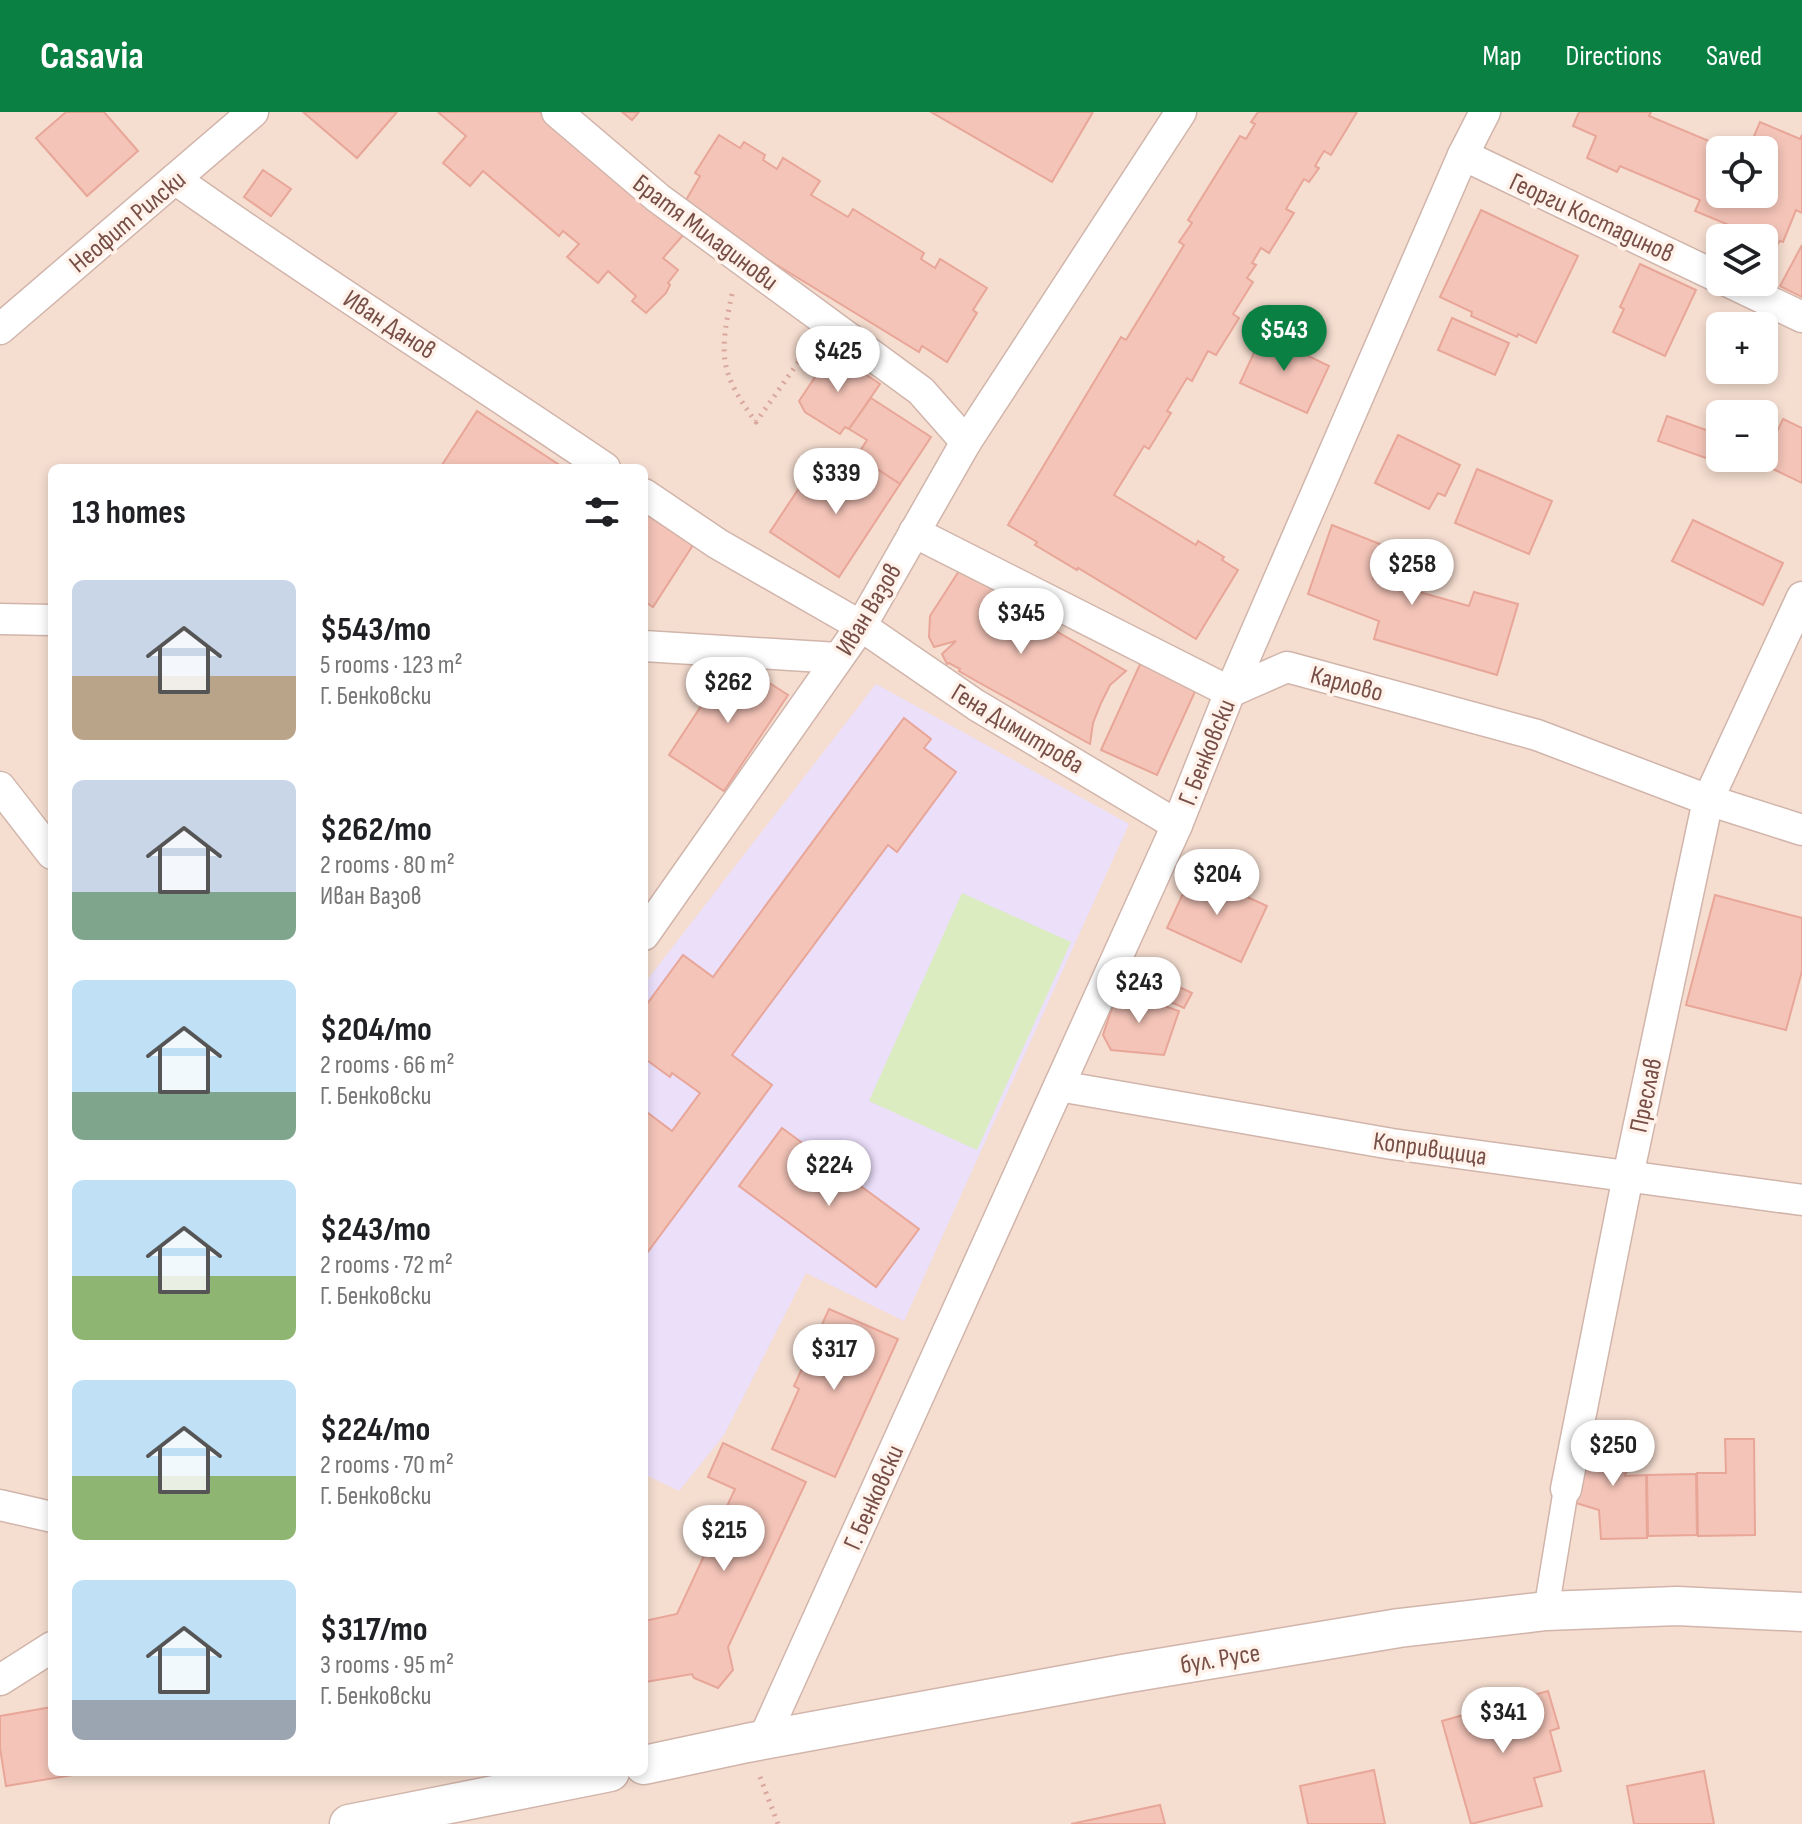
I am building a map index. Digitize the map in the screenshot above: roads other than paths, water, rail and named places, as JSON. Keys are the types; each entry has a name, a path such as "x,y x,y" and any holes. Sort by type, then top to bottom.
{"street":[{"name":"Неофит Рилски","path":"0,329 253,112"},
{"name":"Братя Миладинови","path":"557,112 658,198 921,391 966,442"},
{"name":"Иван Вазов","path":"648,929 861,626 966,442 1181,112"},
{"name":"Г. Бенковски","path":"755,1741 1177,825 1230,692 1463,155 1485,112"},
{"name":"Георги Костадинов","path":"1463,155 1706,271"},
{"name":"Иван Данов","path":"175,179 599,464"},
{"path":"1758,296 1802,317"},
{"path":"648,497 718,544 861,626"},
{"path":"914,532 1230,692"},
{"name":"Преслав","path":"1546,1611 1566,1489 1628,1176 1708,800 1802,597"},
{"path":"0,619 48,620"},
{"name":"Гена Димитрова","path":"861,626 976,705 1177,825"},
{"path":"648,646 838,658"},
{"name":"Карлово","path":"1230,692 1287,667 1537,735 1708,800 1802,830"},
{"path":"0,787 48,849"},
{"name":"Копривщица","path":"1059,1086 1392,1144 1802,1200"},
{"path":"0,1505 48,1516"},
{"name":"бул. Русе","path":"648,1764 755,1741 1123,1674 1353,1636 1546,1611 1677,1606 1802,1612"},
{"path":"0,1680 48,1650"},
{"path":"349,1824 590,1776"}]}
